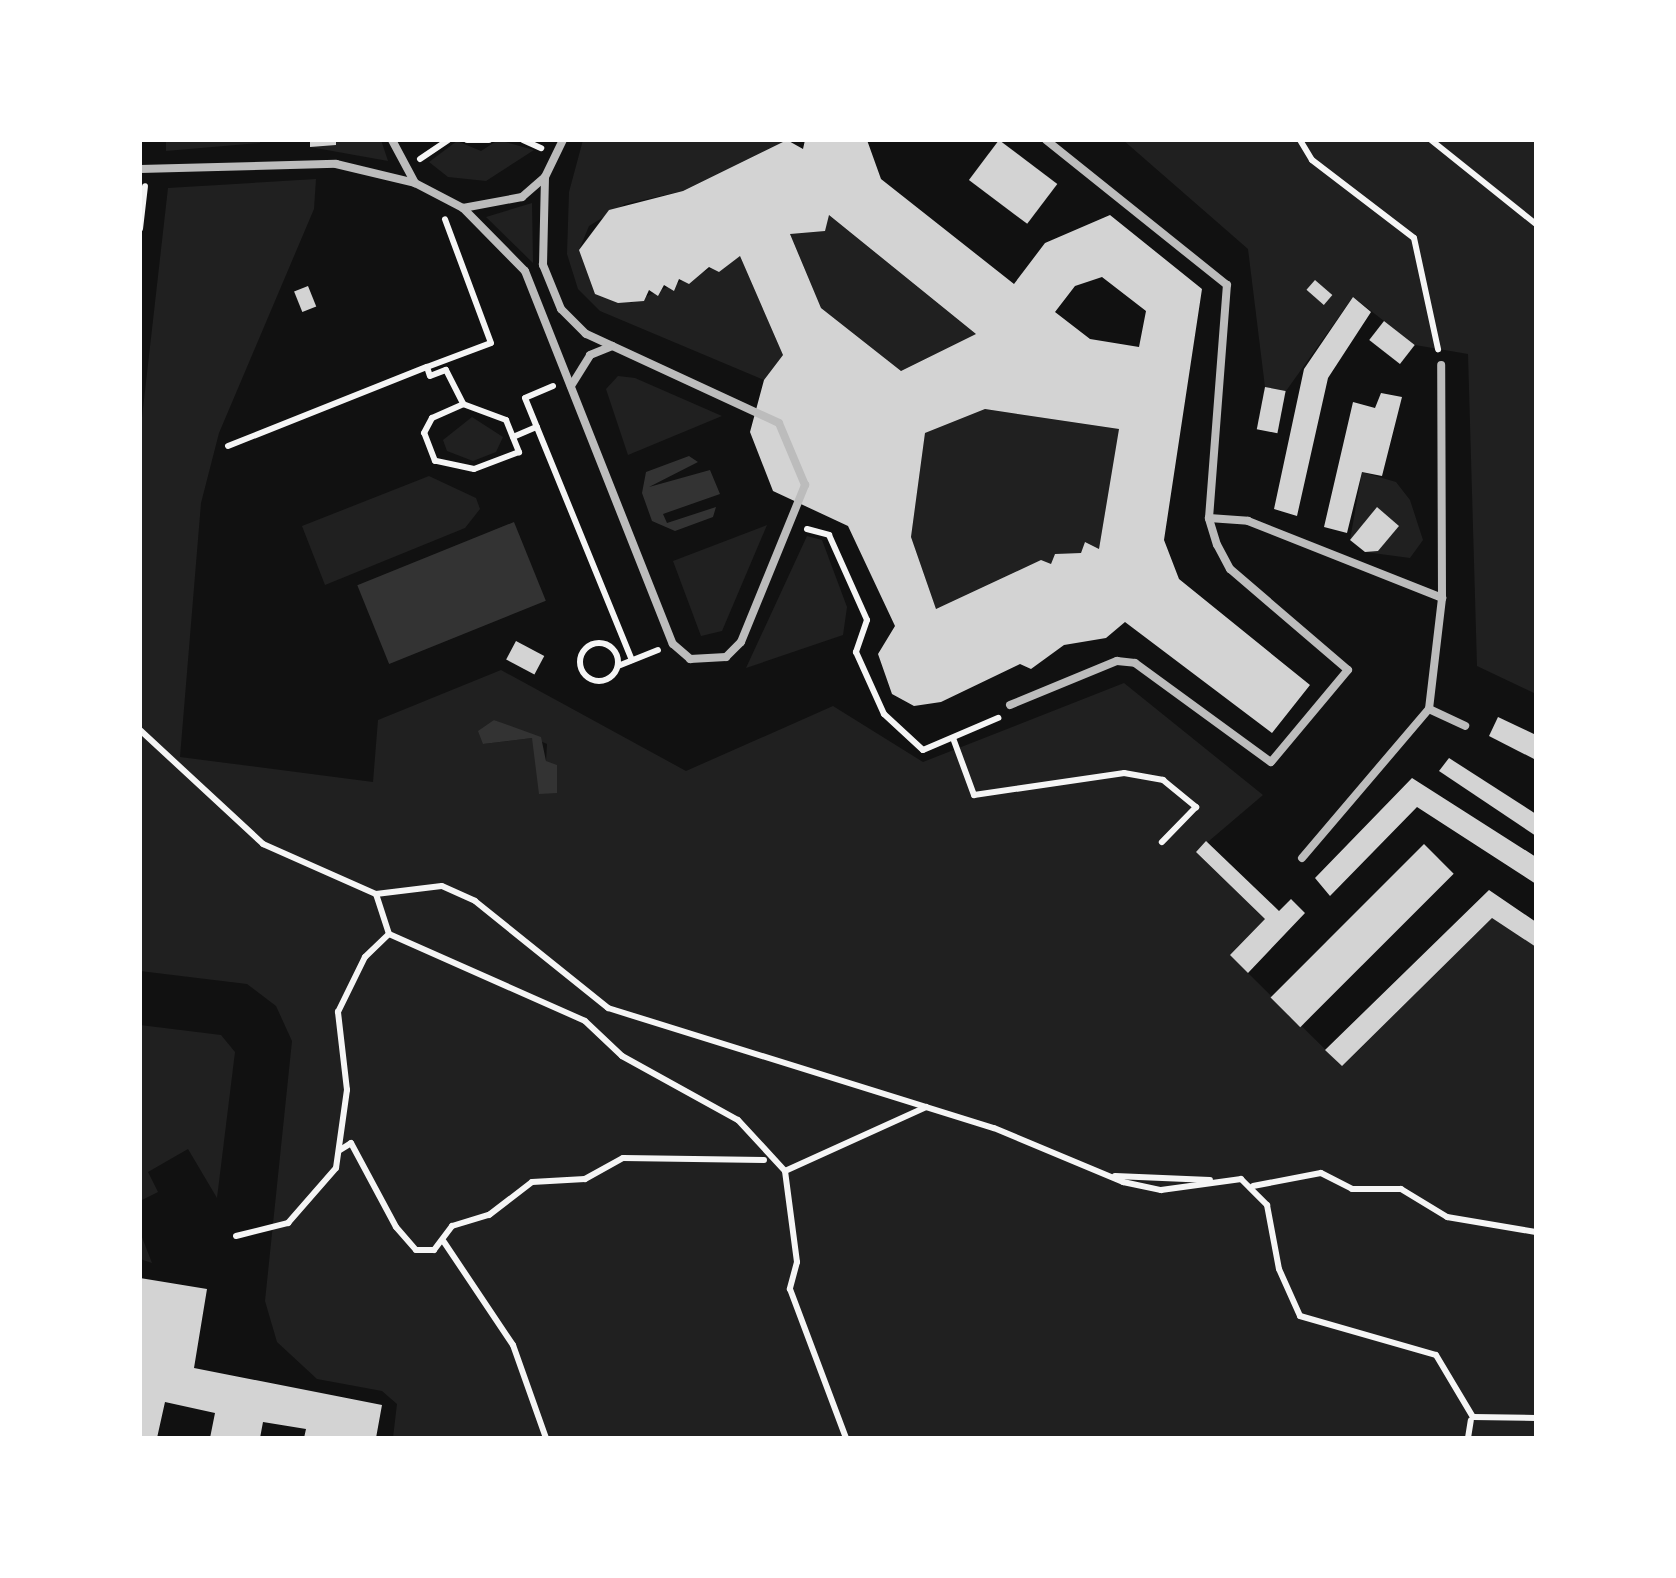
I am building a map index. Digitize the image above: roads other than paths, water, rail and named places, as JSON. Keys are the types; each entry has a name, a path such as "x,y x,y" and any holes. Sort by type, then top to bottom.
{"lane":[{"path":"392,140 414,183 437,200 463,208 522,197 546,177"},
{"path":"463,208 525,271 673,644 706,661 741,642 792,525 805,485 779,423 612,346 561,308 543,265 546,177 562,140"},
{"path":"1010,705 1117,661 1134,663 1271,762 1348,670 1230,569 1209,518 1227,284 1046,140"},
{"path":"140,169 336,164 414,183"},
{"path":"570,383 590,356 612,346"},
{"path":"1302,858 1429,709 1442,598 1441,365"},
{"path":"1209,518 1248,520 1442,598"},
{"path":"1429,709 1465,726"}]}
